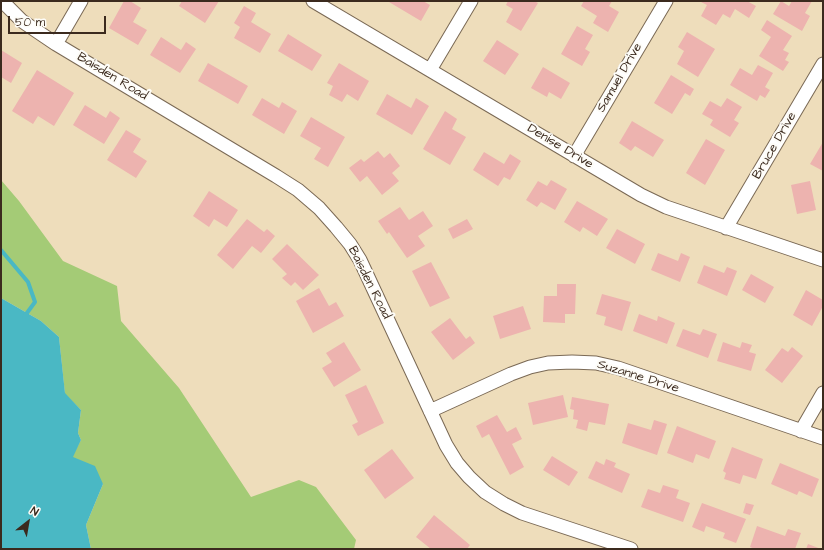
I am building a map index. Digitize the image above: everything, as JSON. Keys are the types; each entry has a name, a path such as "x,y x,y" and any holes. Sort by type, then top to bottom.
{"street":[{"name":"Baisden Road","path":"2,1 22,21 56,44 276,176 298,190 319,208 350,244 360,260 446,445 457,463 485,492 504,504 522,512 631,549"},
{"path":"56,44 82,1"},
{"name":"Denise Drive","path":"313,1 642,195 666,207 823,260"},
{"path":"430,70 471,1"},
{"name":"Samuel Drive","path":"574,156 666,1"},
{"name":"Bruce Drive","path":"726,228 823,64"},
{"name":"Suzanne Drive","path":"430,411 511,374 530,367 548,363 596,363 618,368 823,438"},
{"path":"801,431 823,393"}],"green space":[{"path":"1,180 19,201 63,261 117,286 121,321 179,388 251,497 299,480 316,487 356,540 354,549 91,549 86,525 103,484 72,457 81,440 78,433 81,410 65,394 59,337 41,321 1,298"}],"water":[{"path":"1,298 41,321 59,337 65,393 81,410 78,433 81,440 73,457 95,466 103,484 86,525 91,549 1,549"}],"building":[{"path":"124,1 130,1 141,8 133,22 147,30 138,45 109,28"},
{"path":"182,1 219,1 205,23 179,6"},
{"path":"423,1 430,5 421,21 389,2"},
{"path":"508,1 534,1 538,3 521,31 506,22 513,9 506,5"},
{"path":"584,1 612,1 609,6 619,12 608,32 593,23 597,16 581,6"},
{"path":"747,1 756,6 749,18 735,9 730,18 723,14 716,25 701,16 707,5 701,2"},
{"path":"781,1 789,6 792,1 812,1 805,13 810,16 802,31 773,14"},
{"path":"244,6 256,13 251,22 271,34 260,53 234,38 240,27 234,23"},
{"path":"767,20 792,36 783,50 789,53 785,60 789,62 783,71 759,56 771,37 761,30"},
{"path":"577,26 593,35 585,49 590,52 582,66 561,54"},
{"path":"687,32 715,49 698,77 677,64 684,51 678,47"},
{"path":"288,34 322,55 312,71 278,51"},
{"path":"161,37 181,50 186,42 196,49 180,73 150,55"},
{"path":"497,40 519,54 505,75 483,61"},
{"path":"1,50 22,63 11,83 1,77"},
{"path":"208,63 248,86 238,104 198,81"},
{"path":"339,63 369,81 358,101 347,94 342,102 329,95 333,86 327,83"},
{"path":"758,65 773,73 765,87 770,90 765,98 760,95 757,101 730,85 740,68 752,75"},
{"path":"543,67 570,83 561,99 549,92 547,97 531,88"},
{"path":"37,70 74,93 54,126 38,116 33,124 12,111"},
{"path":"671,75 694,89 690,96 685,93 672,114 654,103"},
{"path":"387,94 411,108 416,98 429,106 412,135 376,114"},
{"path":"262,98 279,108 282,102 297,111 284,134 252,115"},
{"path":"727,98 742,107 734,120 739,123 730,137 710,125 713,120 702,114 710,101 721,107"},
{"path":"85,105 106,118 110,111 120,118 104,144 73,125"},
{"path":"445,111 457,119 452,129 466,137 450,165 423,149"},
{"path":"311,117 345,137 328,167 314,159 321,148 300,136"},
{"path":"632,121 664,140 653,157 635,146 631,151 619,143"},
{"path":"126,130 141,139 133,152 147,161 136,178 107,160"},
{"path":"706,139 725,150 705,185 686,173"},
{"path":"823,142 823,171 810,164"},
{"path":"378,151 384,158 390,153 400,166 392,173 399,181 382,195 367,176 360,182 349,168 361,159 364,162"},
{"path":"484,152 504,164 510,154 521,161 510,180 504,177 498,186 473,170"},
{"path":"551,180 567,189 555,210 541,202 537,207 526,200 538,181 547,186"},
{"path":"810,181 816,210 797,214 791,185"},
{"path":"209,191 238,210 227,227 214,219 209,227 193,216"},
{"path":"577,201 608,219 597,236 583,227 580,232 564,222"},
{"path":"400,207 409,220 423,211 433,226 418,236 425,246 407,258 389,232 387,234 378,221"},
{"path":"247,219 264,232 267,229 275,236 261,253 252,246 233,269 217,255"},
{"path":"467,219 473,229 453,239 448,229"},
{"path":"617,229 645,244 635,264 606,248"},
{"path":"287,244 319,275 303,290 295,282 291,286 282,278 287,274 272,259"},
{"path":"658,253 678,261 681,253 690,257 680,282 651,270"},
{"path":"431,262 450,298 430,307 412,271"},
{"path":"704,265 724,273 727,267 737,271 727,296 697,283"},
{"path":"751,274 774,287 765,303 742,290"},
{"path":"557,284 576,284 575,314 565,314 565,323 543,322 544,296 557,296"},
{"path":"319,288 329,306 336,302 344,316 313,333 296,301"},
{"path":"806,290 823,300 823,306 812,326 793,315"},
{"path":"602,294 631,302 622,331 604,325 606,317 596,314"},
{"path":"523,306 531,329 500,339 493,316"},
{"path":"639,314 657,321 658,316 675,323 667,344 633,331"},
{"path":"450,318 466,339 470,336 475,343 453,360 431,332"},
{"path":"683,329 700,335 703,329 717,334 708,358 676,346"},
{"path":"344,342 361,370 334,387 322,368 332,362 326,353"},
{"path":"723,342 740,348 742,342 752,345 749,352 756,354 751,371 717,361"},
{"path":"792,347 803,356 782,383 765,370 782,348 788,352"},
{"path":"366,385 384,423 358,436 352,425 358,422 345,395"},
{"path":"563,395 568,417 533,425 528,403"},
{"path":"572,397 609,404 605,425 589,422 587,431 576,428 578,420 573,419 574,410 570,409"},
{"path":"497,415 507,432 516,427 522,439 512,444 524,467 510,475 489,434 482,438 476,426"},
{"path":"654,420 667,424 657,455 622,443 628,423 651,430"},
{"path":"677,426 716,441 709,459 696,454 693,463 667,453"},
{"path":"732,447 763,459 756,479 743,475 740,484 724,479 726,473 723,471"},
{"path":"392,449 414,478 385,499 364,470"},
{"path":"552,456 578,472 569,486 543,470"},
{"path":"606,459 616,463 614,467 630,474 622,493 588,478 596,461 604,465"},
{"path":"780,463 819,479 812,497 799,491 797,495 771,484"},
{"path":"663,485 679,490 676,498 690,503 683,522 641,507 648,489 660,493"},
{"path":"702,503 746,519 736,543 723,538 725,533 706,526 704,532 692,527"},
{"path":"746,503 754,505 750,515 743,513"},
{"path":"434,515 470,545 467,549 431,549 416,537"},
{"path":"757,526 785,536 788,529 801,533 795,549 755,549 750,547"},
{"path":"808,544 821,549 806,549"}],"waterway":[{"path":"1,250 28,282 35,302 24,317"}]}
